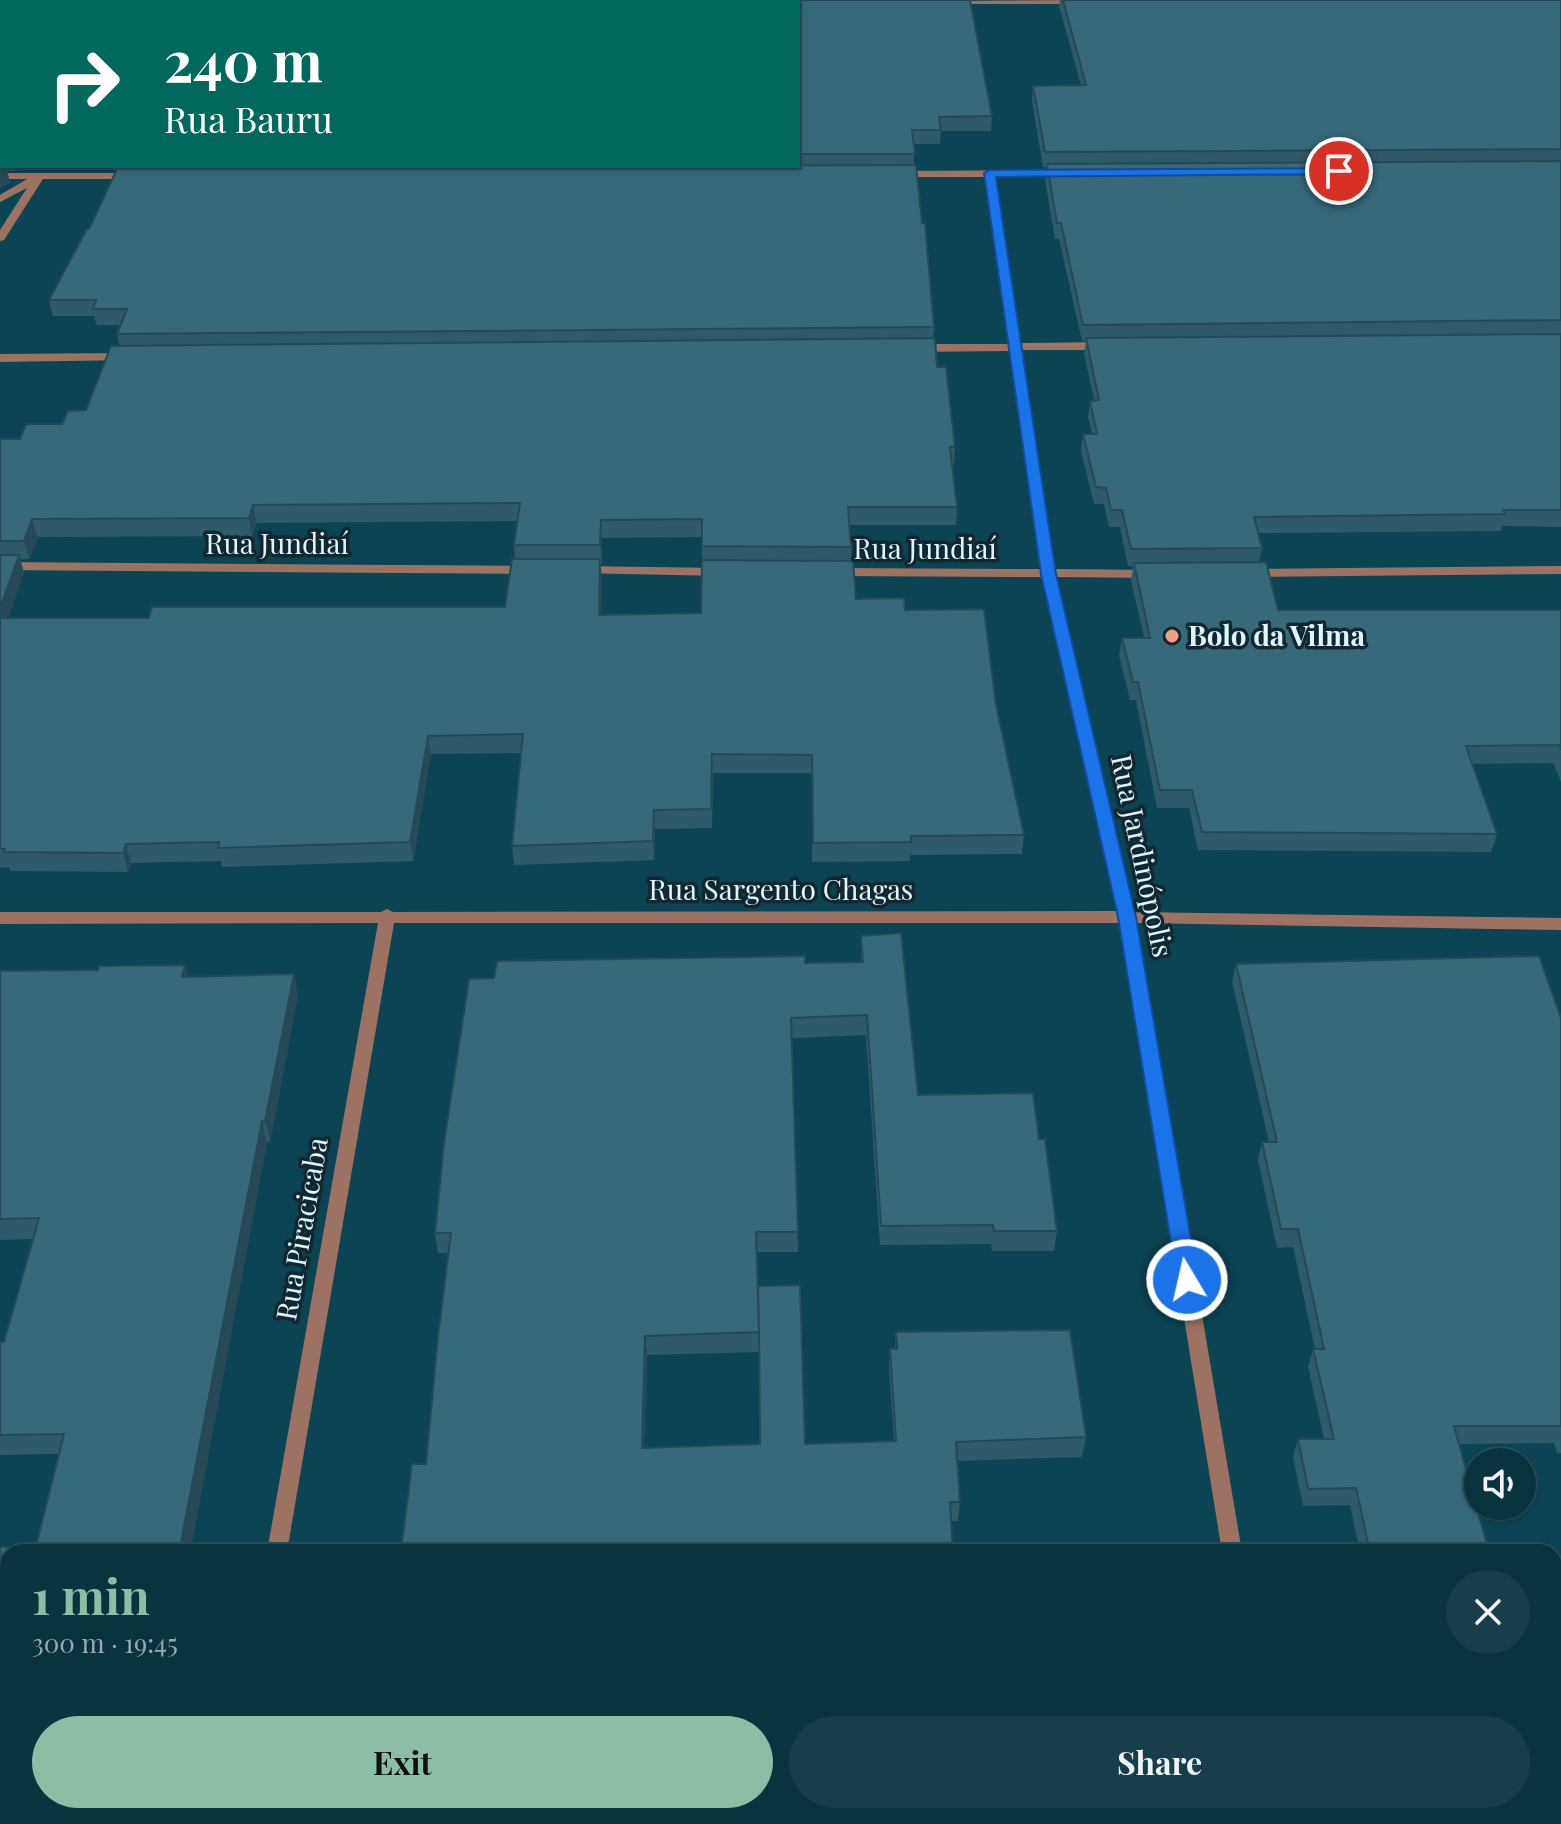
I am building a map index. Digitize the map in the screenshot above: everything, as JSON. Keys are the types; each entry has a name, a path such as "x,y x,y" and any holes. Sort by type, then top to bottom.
{"street":[{"path":"941,1 1083,1"},
{"name":"Rua Jardinópolis","path":"990,173 1048,574 1127,917 1231,1544"},
{"path":"878,174 1085,173"},
{"path":"0,176 150,176"},
{"path":"0,199 40,176"},
{"path":"0,238 40,176"},
{"path":"904,348 1125,346"},
{"path":"0,358 143,356"},
{"name":"Rua Jundiaí","path":"0,566 540,570"},
{"path":"572,570 731,572"},
{"path":"1239,573 1561,570"},
{"name":"Rua Jundiaí","path":"826,572 1176,574"},
{"name":"Rua Sargento Chagas","path":"0,918 387,915 1127,917 1561,924"},
{"name":"Rua Piracicaba","path":"278,1544 387,915"}],"building":[{"path":"800,0 970,0 992,116 939,117 941,130 912,130 915,154 800,154"},
{"path":"1063,0 1561,0 1561,149 1045,152 1033,86 1086,85"},
{"path":"1561,161 1561,320 1083,325 1061,223 1057,223 1047,164"},
{"path":"800,165 916,165 922,223 925,223 934,327 117,334 127,309 93,309 96,300 49,300 89,229 118,168 800,168"},
{"path":"1561,334 1561,510 1503,510 1505,514 1254,517 1262,548 1131,549 1122,510 1111,510 1106,488 1096,487 1083,434 1097,434 1090,401 1099,400 1086,338"},
{"path":"935,338 937,367 946,367 955,447 950,447 957,507 848,507 851,547 702,546 702,519 601,520 600,545 514,545 520,503 253,505 249,518 32,519 24,541 0,541 0,439 20,439 26,424 62,424 68,411 86,410 111,346"},
{"path":"0,555 19,555 0,608"},
{"path":"512,559 600,559 599,615 701,613 702,560 853,561 856,599 904,598 905,610 984,609 996,705 1024,835 911,836 911,842 813,843 812,755 712,754 711,809 654,810 653,841 512,846 523,734 428,736 410,842 218,848 219,842 126,844 123,853 4,852 5,849 0,849 0,618 149,618 152,607 505,607"},
{"path":"1266,562 1278,610 1561,610 1561,750 1559,745 1466,746 1497,834 1202,832 1192,790 1160,790 1138,682 1133,682 1122,638 1150,638 1134,563"},
{"path":"901,933 918,1095 1033,1093 1039,1139 1045,1139 1057,1231 994,1231 993,1225 881,1226 867,1015 791,1018 798,1232 756,1232 759,1332 758,1286 800,1285 805,1444 896,1441 890,1349 897,1349 896,1332 1070,1330 1086,1437 956,1442 960,1502 950,1502 953,1544 402,1544 412,1464 426,1464 451,1233 435,1233 444,1143 469,979 494,978 497,961 805,956 805,963 863,962 861,936","holes":["759,1332 760,1444 642,1448 645,1336"]},
{"path":"1539,956 1561,1018 1561,1426 1454,1426 1464,1462 1464,1520 1480,1520 1487,1544 1368,1544 1356,1488 1308,1489 1298,1439 1334,1439 1313,1349 1324,1349 1298,1229 1281,1229 1262,1142 1277,1142 1236,964"},
{"path":"185,965 182,977 294,974 265,1121 262,1121 181,1544 36,1544 64,1434 0,1435 0,1342 4,1342 39,1218 0,1219 0,971 98,970 99,966"}],"place":[{"name":"Bolo da Vilma","path":"1172,636"}],"route":[{"path":"1187,1280 1127,917 1048,574 990,173 1339,171"}]}
